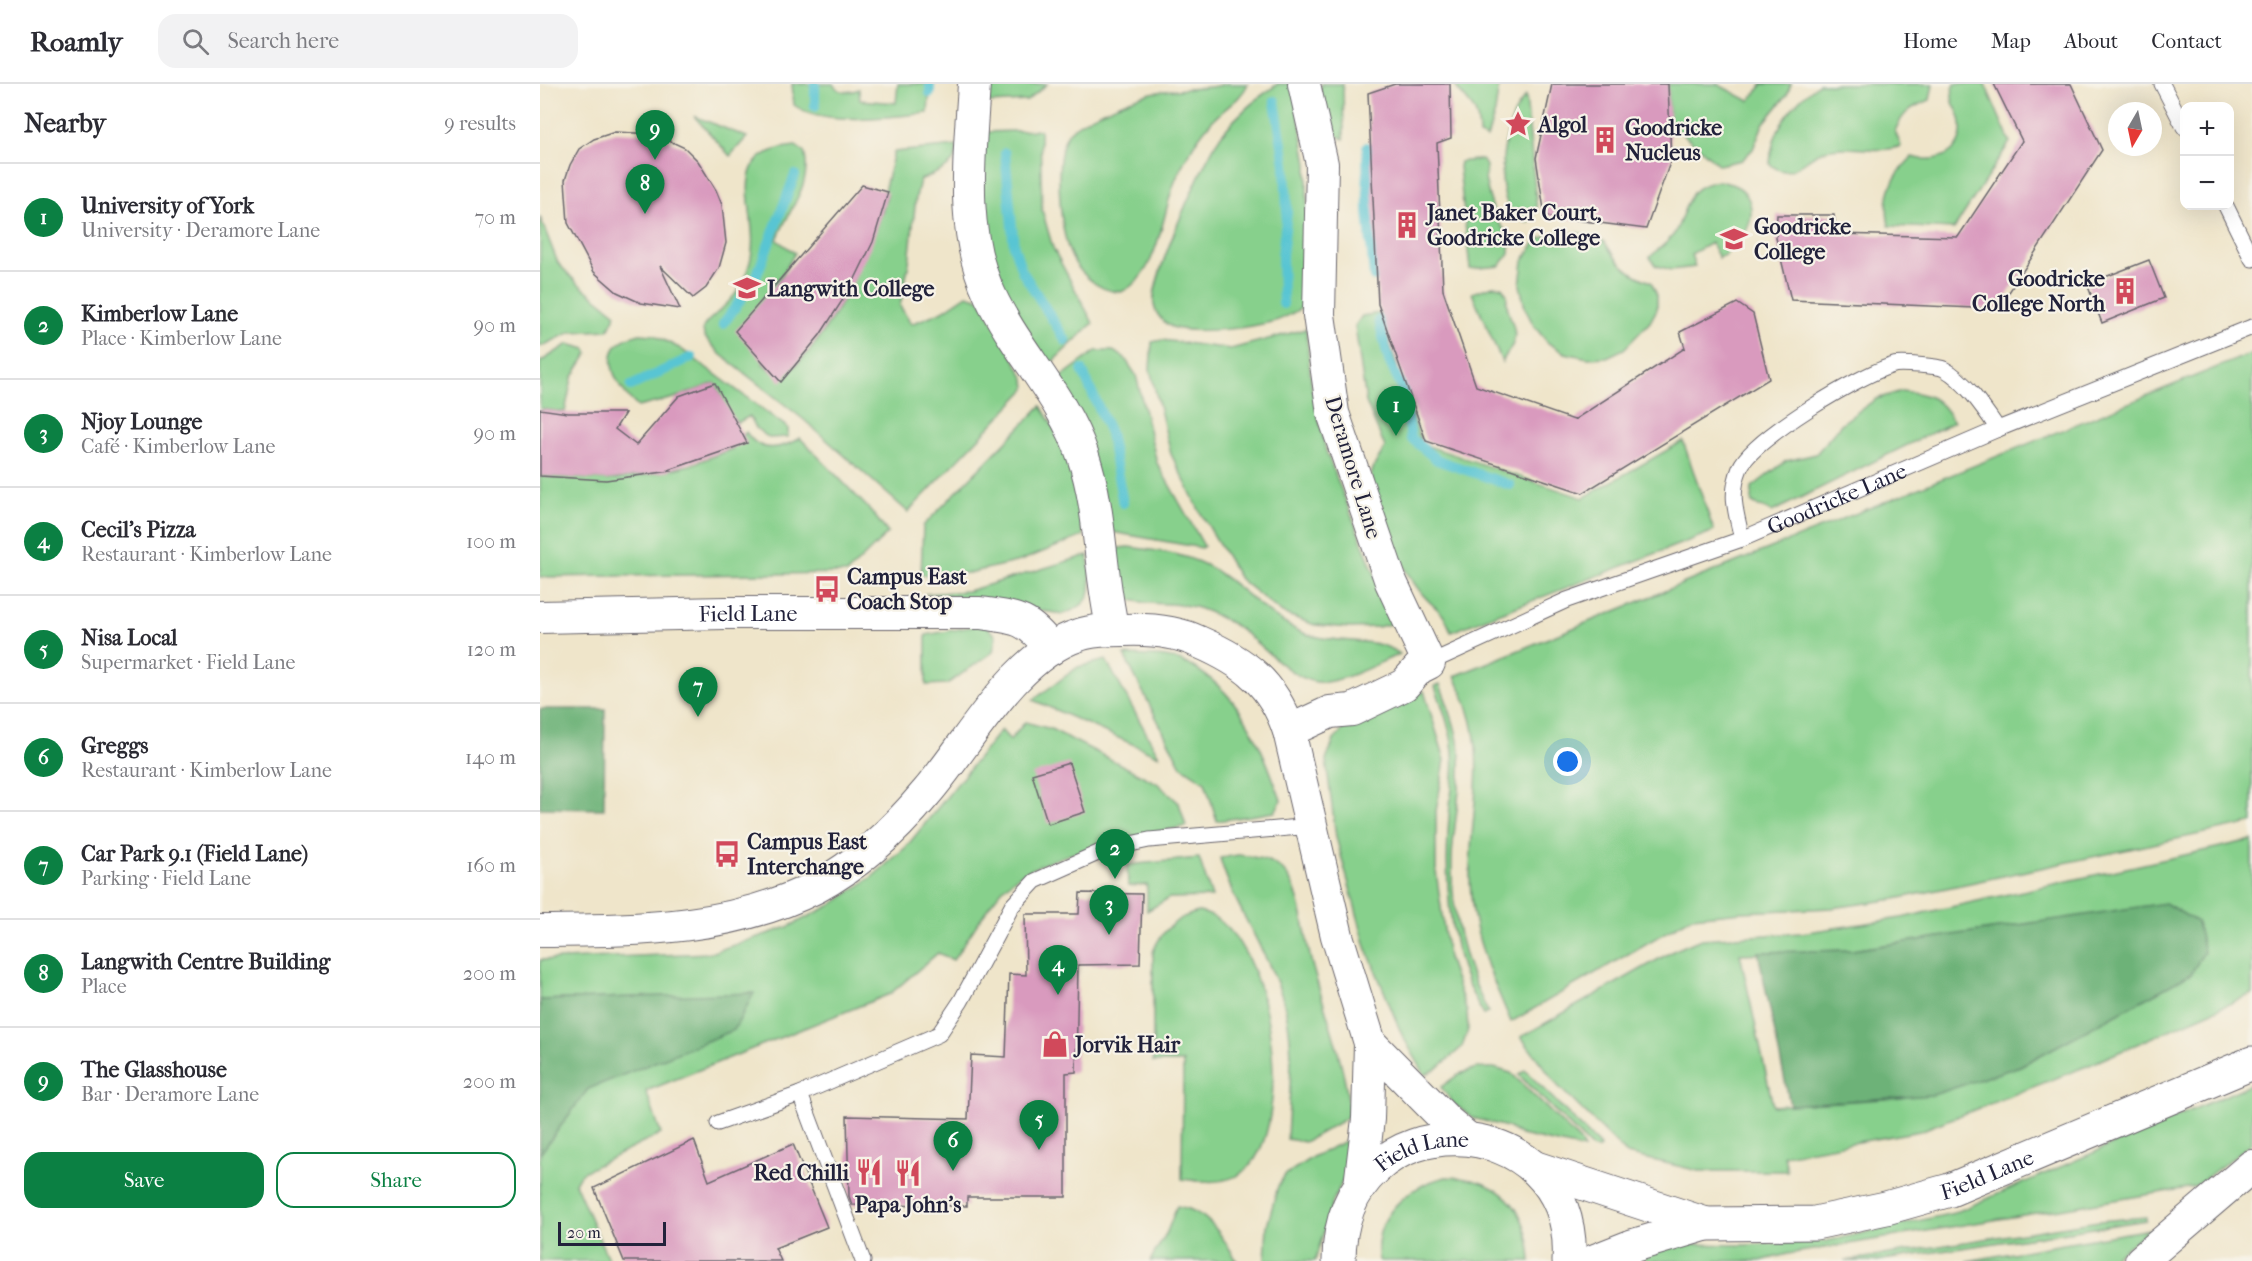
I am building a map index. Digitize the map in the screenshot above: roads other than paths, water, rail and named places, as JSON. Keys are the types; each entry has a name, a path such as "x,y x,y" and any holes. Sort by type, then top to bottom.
{"street":[{"path":"974,84 969,186 974,239 989,294 1016,341 1067,416 1083,456 1094,498 1104,595 1113,630"},
{"name":"Deramore Lane","path":"1304,84 1322,164 1319,315 1333,413 1391,582 1424,665"},
{"name":"Field Lane","path":"540,617 725,613 980,613 1010,617 1035,628 1051,649"},
{"path":"540,931 662,928 733,917 816,887 855,861 890,831 927,792 993,704 1051,649 1079,635 1113,630 1142,629 1190,638 1227,655 1262,681 1283,713 1289,731 1336,936 1370,1043 1368,1119 1360,1186"},
{"name":"Goodricke Lane","path":"1289,731 1329,711 1343,695 1398,668 1424,665"},
{"path":"1370,1043 1448,1122 1467,1138"},
{"name":"Field Lane","path":"1594,1261 1632,1246 1706,1224 1815,1223 1887,1208 1940,1193 2252,1063"},
{"name":"Field Lane","path":"1339,1261 1340,1234 1347,1209 1360,1186 1381,1163 1407,1147 1436,1139 1467,1138 1496,1144 1533,1167 1706,1224"},
{"path":"2140,1261 2252,1166"},
{"name":"Field Lane","path":"1533,1167 1548,1184 1560,1204 1567,1226 1569,1261"}],"lane":[{"path":"2162,84 2180,119"},
{"path":"2230,210 2245,224 2252,259"},
{"name":"Goodricke Lane","path":"1424,665 1567,600 1742,539 1998,429 2252,327"},
{"path":"1742,539 1732,495 1741,465 1768,439 1840,388 1895,364 1943,368 1975,396 1998,429"},
{"path":"718,1123 800,1094 939,1034 961,1001 1012,906 1035,880 1107,849 1149,840 1312,826"},
{"path":"800,1094 863,1261"}],"waterway":[{"path":"815,84 815,106"},
{"path":"930,84 930,93"},
{"path":"1275,101 1285,164 1287,212 1282,255 1283,304"},
{"path":"1367,147 1368,211 1374,277"},
{"path":"1005,153 1014,247 1022,271 1066,341"},
{"path":"723,324 755,280 795,175"},
{"path":"1379,320 1389,361 1404,393 1411,438 1437,460 1510,485"},
{"path":"631,386 692,357"},
{"path":"1082,370 1110,433 1123,503"}],"place":[{"name":"Algol","path":"1518,124"},
{"name":"Goodricke Nucleus","path":"1605,140"},
{"name":"The Glasshouse","path":"655,160"},
{"name":"Langwith Centre Building","path":"645,214"},
{"name":"Janet Baker Court, Goodricke College","path":"1407,225"},
{"name":"Goodricke College","path":"1734,239"},
{"name":"Langwith College","path":"747,288"},
{"name":"Goodricke College North","path":"2125,291"},
{"name":"University of York","path":"1396,436"},
{"name":"Campus East Coach Stop","path":"827,589"},
{"name":"Car Park 9.1 (Field Lane)","path":"698,717"},
{"name":"Campus East Interchange","path":"727,854"},
{"name":"Kimberlow Lane","path":"1115,879"},
{"name":"Njoy Lounge","path":"1109,935"},
{"name":"Cecil's Pizza","path":"1058,995"},
{"name":"Jorvik Hair","path":"1055,1044"},
{"name":"Nisa Local","path":"1039,1150"},
{"name":"Greggs","path":"953,1171"},
{"name":"Red Chilli","path":"869,1172"},
{"name":"Papa John's","path":"908,1173"}]}
